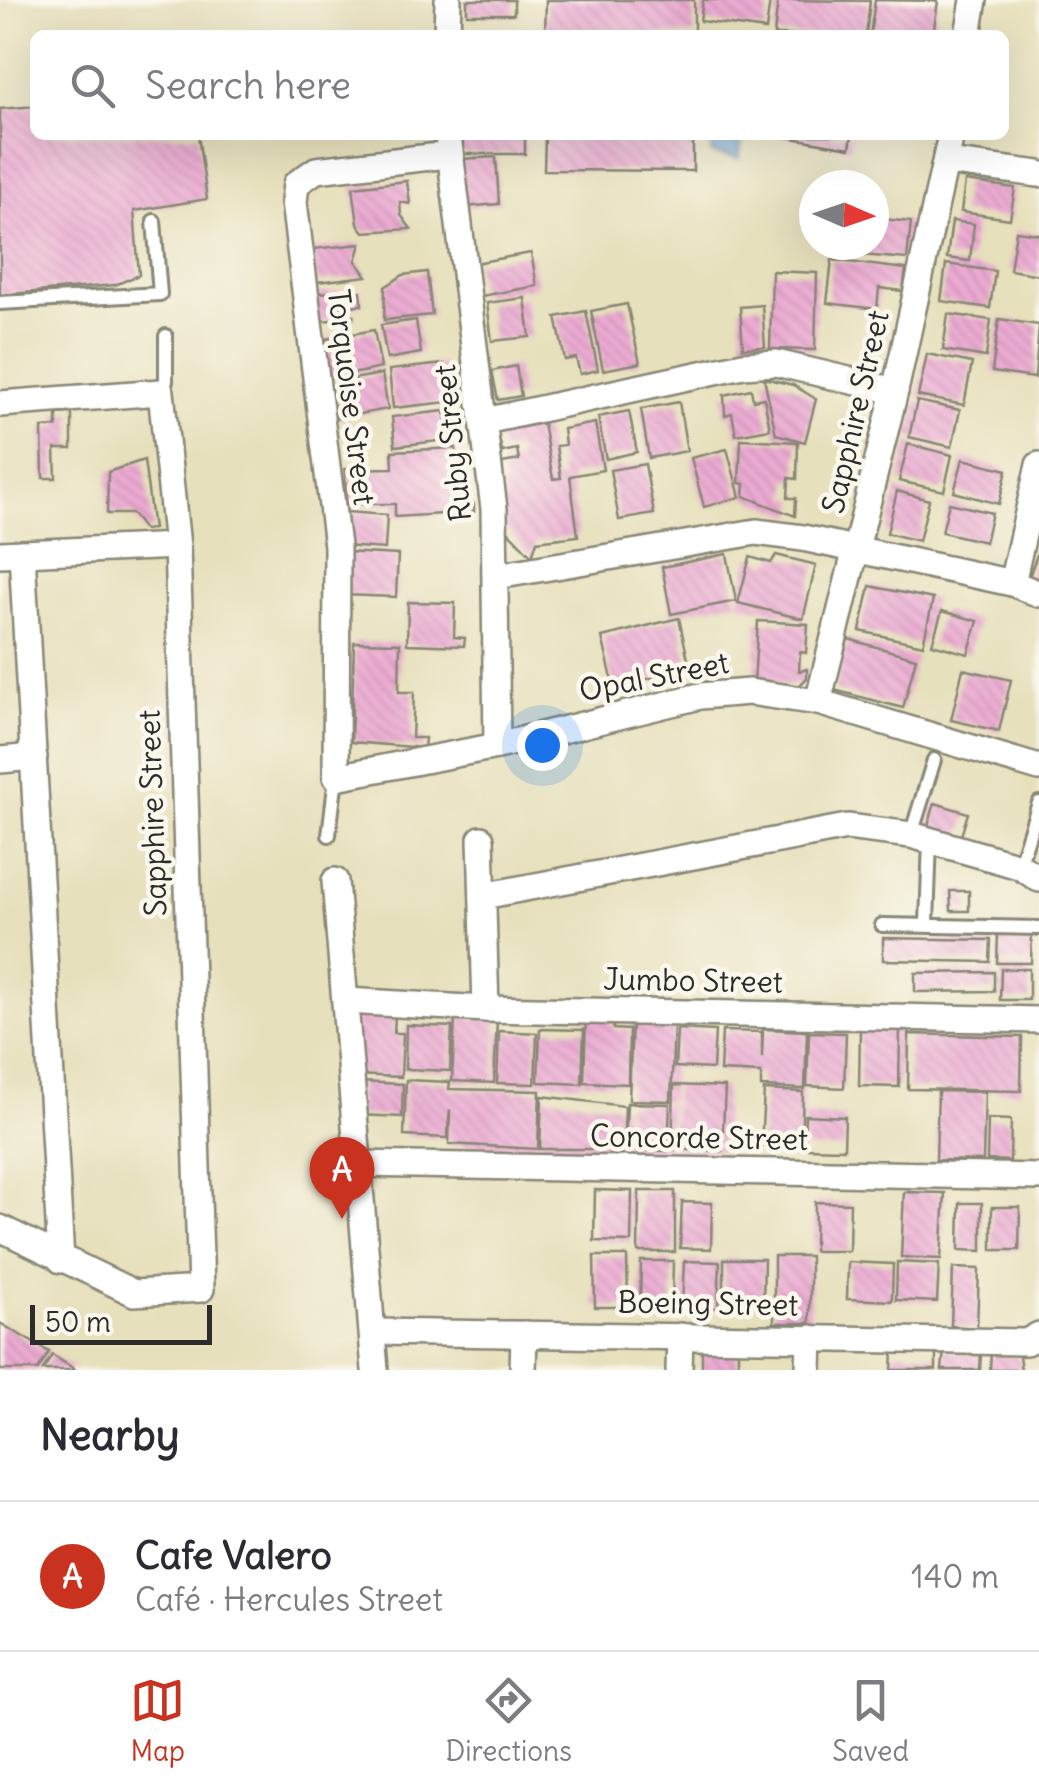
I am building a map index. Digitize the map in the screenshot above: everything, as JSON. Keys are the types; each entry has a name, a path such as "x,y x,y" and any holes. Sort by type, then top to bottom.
{"street":[{"path":"447,30 448,0"},
{"path":"969,30 974,0"},
{"name":"Sapphire Street","path":"818,702 895,392 950,140"},
{"name":"Ruby Street","path":"448,145 485,422 497,576 498,746"},
{"name":"Torquoise Street","path":"336,777 337,546 294,202 296,184 316,170 448,145"},
{"path":"946,162 1039,174"},
{"path":"485,422 743,366 776,363 895,392"},
{"path":"0,404 160,392"},
{"name":"Sapphire Street","path":"61,1260 134,1292 201,1290 177,546 160,392"},
{"path":"1012,583 1039,465"},
{"path":"497,576 756,532 1012,583 1039,594"},
{"path":"61,1260 34,757 11,553 177,546"},
{"name":"Opal Street","path":"336,777 498,746 700,696 749,692 818,702 1039,768"},
{"path":"0,760 34,757"},
{"path":"483,896 847,828 920,838 1029,872"},
{"path":"481,839 486,1009"},
{"path":"336,881 376,1370"},
{"name":"Jumbo Street","path":"346,1001 486,1009 1039,1020"},
{"name":"Concorde Street","path":"358,1164 1039,1176"},
{"path":"0,1228 61,1260"},
{"name":"Boeing Street","path":"375,1332 1026,1342 1039,1335"},
{"path":"524,1334 524,1370"},
{"path":"680,1336 680,1370"},
{"path":"809,1370 810,1338"}],"lane":[{"path":"0,304 160,294 154,221"},
{"name":"Sapphire Street","path":"160,392 166,381 166,336"},
{"path":"927,923 920,838 934,760"},
{"path":"328,835 336,777"},
{"path":"1029,872 1039,803"},
{"path":"882,924 1039,928"}],"water":[{"path":"713,140 742,140 739,158 711,153"}],"building":[{"path":"467,0 514,0 514,14 467,14"},
{"path":"546,0 694,0 694,30 545,30"},
{"path":"703,0 770,0 766,30 700,21"},
{"path":"778,0 870,1 867,30 775,30"},
{"path":"875,0 938,1 934,30 871,30"},
{"path":"30,106 30,140 199,140 207,199 134,211 139,275 115,285 0,295 0,109"},
{"path":"460,140 525,140 525,154 460,154"},
{"path":"545,140 693,140 693,171 544,170"},
{"path":"804,140 851,140 850,148"},
{"path":"496,157 499,204 465,207 461,159"},
{"path":"407,181 410,204 400,202 401,215 411,229 364,232 358,224 353,187"},
{"path":"965,181 1015,188 1010,219 961,212"},
{"path":"889,220 911,222 907,259 889,257"},
{"path":"952,221 974,224 970,261 947,258"},
{"path":"1016,231 1039,234 1039,275 1010,270"},
{"path":"361,244 356,261 367,276 317,282 313,249"},
{"path":"531,253 537,286 481,296 475,263"},
{"path":"832,260 906,269 903,291 879,288 877,309 827,303"},
{"path":"946,264 995,271 990,308 941,301"},
{"path":"772,271 817,273 815,350 770,349"},
{"path":"427,272 432,315 384,320 385,287 403,275"},
{"path":"361,291 362,305 337,307 338,316 354,315 353,319 317,321 316,293"},
{"path":"525,298 530,337 492,341 487,303"},
{"path":"627,304 640,363 603,370 591,311"},
{"path":"762,305 765,347 743,348 740,307"},
{"path":"586,311 598,370 580,374 576,358 565,360 556,317"},
{"path":"948,314 991,320 986,357 943,350"},
{"path":"999,319 1039,325 1035,378 992,372"},
{"path":"416,320 421,353 387,359 381,325"},
{"path":"374,330 381,368 328,379 320,340"},
{"path":"927,354 972,363 964,405 918,396"},
{"path":"444,364 449,402 393,408 389,370"},
{"path":"516,366 521,396 498,400 492,371"},
{"path":"382,374 388,409 332,419 328,393 337,391 335,382"},
{"path":"764,378 793,385 816,399 805,442 776,434"},
{"path":"751,389 753,400 764,398 770,429 736,435 732,413 725,415 724,395"},
{"path":"917,401 960,410 952,447 909,437"},
{"path":"679,402 687,451 649,458 641,409"},
{"path":"445,411 448,440 395,446 392,417"},
{"path":"629,411 637,452 606,459 598,417"},
{"path":"72,413 72,449 55,449 56,478 43,478 42,428 57,427 57,414"},
{"path":"543,423 553,479 561,478 556,446 565,445 563,429 595,423 603,470 570,476 578,536 537,541 532,556 505,528 502,463 519,460 517,449 502,452 498,432"},
{"path":"741,439 798,442 797,479 789,478 788,498 796,498 795,516 744,496 745,484 739,483"},
{"path":"908,444 952,455 944,491 899,481"},
{"path":"456,448 459,505 474,504 474,512 395,517 395,504 346,504 345,469 393,468 392,451"},
{"path":"727,449 740,497 704,507 691,458"},
{"path":"963,459 1007,470 999,504 954,492"},
{"path":"144,460 153,529 144,530 132,514 107,514 108,472"},
{"path":"645,464 654,514 619,520 610,470"},
{"path":"897,491 929,500 919,541 887,533"},
{"path":"949,503 992,513 985,542 942,532"},
{"path":"346,512 387,515 385,549 344,546"},
{"path":"1039,549 1039,580 1029,577"},
{"path":"345,552 398,555 396,597 343,595"},
{"path":"727,554 736,601 671,614 662,567"},
{"path":"776,555 816,565 803,619 738,603 750,557 771,563"},
{"path":"870,586 933,599 923,645 860,631"},
{"path":"408,602 455,603 454,637 465,638 464,646 407,644"},
{"path":"942,611 978,621 968,654 932,644"},
{"path":"679,618 690,669 614,687 602,637"},
{"path":"758,621 808,624 806,653 800,652 799,671 807,669 807,678 799,686 754,683"},
{"path":"848,639 916,658 903,708 834,690"},
{"path":"354,642 400,643 399,692 414,692 412,738 425,738 424,748 351,742"},
{"path":"963,669 1011,680 999,731 951,720"},
{"path":"935,803 968,813 961,836 928,826"},
{"path":"950,891 969,891 969,911 951,911"},
{"path":"998,933 1032,933 1031,963 997,963"},
{"path":"883,938 991,940 990,962 883,960"},
{"path":"1001,969 1029,969 1029,1000 1000,1000"},
{"path":"994,972 994,991 915,992 915,973"},
{"path":"356,1015 395,1016 394,1033 403,1033 401,1077 354,1075"},
{"path":"455,1017 497,1019 494,1083 452,1081"},
{"path":"586,1017 614,1019 613,1029 629,1030 628,1084 584,1082"},
{"path":"632,1020 674,1022 671,1101 629,1100"},
{"path":"406,1025 452,1027 450,1071 405,1069"},
{"path":"860,1028 900,1029 899,1087 859,1086"},
{"path":"540,1029 584,1030 582,1084 538,1082"},
{"path":"677,1029 715,1031 713,1069 675,1067"},
{"path":"763,1029 807,1031 805,1089 761,1087 761,1073 720,1071 722,1031 762,1032 762,1058"},
{"path":"499,1031 537,1033 535,1084 497,1083"},
{"path":"809,1032 846,1033 844,1088 807,1086"},
{"path":"909,1034 1022,1037 1021,1091 908,1089"},
{"path":"406,1080 450,1082 449,1089 540,1091 538,1149 449,1144 450,1110 447,1138 404,1136"},
{"path":"359,1082 403,1084 402,1117 358,1115"},
{"path":"674,1085 725,1087 722,1151 672,1149"},
{"path":"764,1090 803,1092 801,1148 761,1147"},
{"path":"938,1091 985,1092 983,1161 936,1160"},
{"path":"542,1096 625,1106 623,1149 540,1149"},
{"path":"627,1103 670,1104 668,1151 625,1150"},
{"path":"805,1115 845,1117 844,1149 804,1148"},
{"path":"988,1119 1011,1120 1010,1161 987,1160"},
{"path":"595,1190 632,1191 631,1242 594,1241"},
{"path":"639,1191 675,1191 675,1252 638,1252"},
{"path":"904,1192 945,1193 941,1259 901,1257"},
{"path":"682,1202 712,1203 711,1249 680,1248"},
{"path":"815,1202 850,1203 849,1251 814,1251"},
{"path":"960,1203 982,1203 982,1251 959,1250"},
{"path":"992,1207 1020,1207 1019,1250 992,1250"},
{"path":"594,1256 627,1256 628,1307 595,1307"},
{"path":"774,1256 810,1256 810,1323 774,1323"},
{"path":"724,1259 764,1259 763,1304 724,1304"},
{"path":"641,1261 673,1261 672,1309 640,1308"},
{"path":"684,1261 720,1262 718,1308 682,1307"},
{"path":"848,1262 893,1264 892,1301 847,1299"},
{"path":"897,1262 939,1264 937,1302 896,1300"},
{"path":"953,1268 979,1269 977,1328 951,1326"},
{"path":"0,1323 49,1352 38,1370 0,1370"},
{"path":"944,1349 981,1353 980,1370 942,1370"},
{"path":"702,1350 738,1350 738,1370 702,1370"},
{"path":"893,1352 936,1354 936,1370 892,1370"},
{"path":"991,1352 1019,1355 1021,1370 990,1370"},
{"path":"52,1355 76,1370 43,1370"}],"place":[{"name":"Cafe Valero","path":"342,1219"}]}
